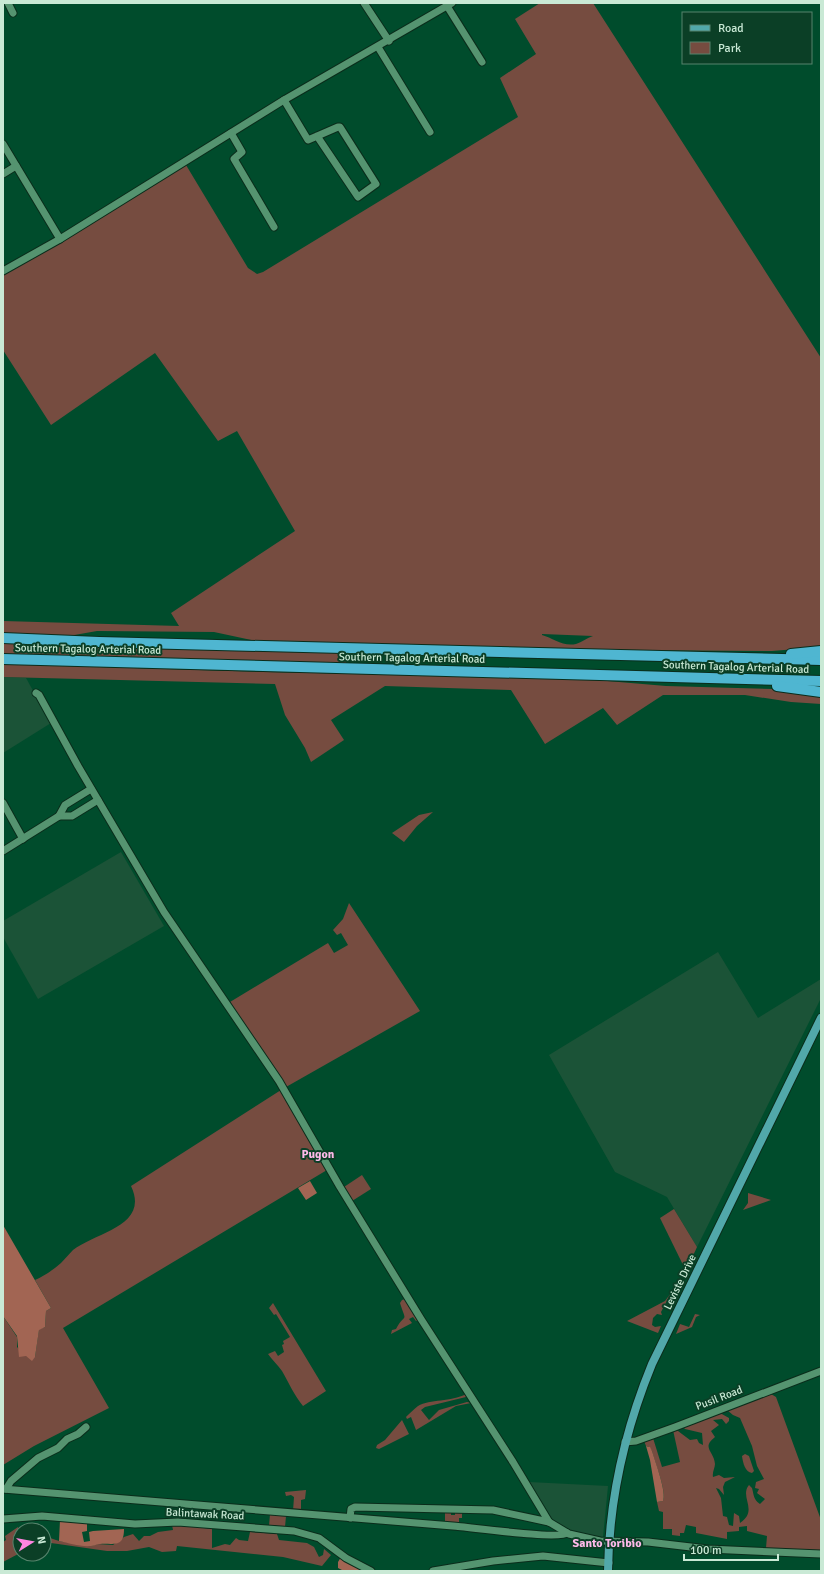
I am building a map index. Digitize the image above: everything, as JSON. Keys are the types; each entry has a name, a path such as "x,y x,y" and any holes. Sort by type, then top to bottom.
{"highway":[{"name":"Southern Tagalog Arterial Road","path":"3,638 100,642 821,660"},
{"path":"724,658 821,652"},
{"name":"Southern Tagalog Arterial Road","path":"3,659 821,681"},
{"path":"696,677 821,692"}],"main road":[{"name":"Leviste Drive","path":"608,1567 612,1510 625,1442 640,1393 652,1364 821,1018"}],"street":[{"path":"8,3 13,13"},
{"path":"364,3 389,41"},
{"path":"3,271 60,239 284,100 389,41 450,4 482,62"},
{"path":"378,47 430,132"},
{"path":"284,100 307,140 339,127 376,184 358,197 317,136"},
{"path":"231,134 242,152 234,160 274,227"},
{"path":"3,144 60,239"},
{"path":"3,174 16,166"},
{"path":"36,693 40,695 91,789 186,947 279,1081 340,1187 421,1319 513,1462 549,1522"},
{"path":"3,851 59,816 65,805 91,789"},
{"path":"59,816 72,816 98,800"},
{"path":"3,803 23,838"},
{"name":"Pusil Road","path":"625,1442 636,1441 821,1371"},
{"path":"4,1489 38,1458 58,1448 67,1439 78,1434 86,1427"},
{"path":"4,1489 546,1535 561,1536 567,1533"},
{"path":"350,1518 351,1509 355,1507 483,1510 549,1522 567,1533 592,1540 648,1542 708,1549 821,1554"},
{"name":"Balintawak Road","path":"3,1519 42,1516 135,1524 186,1522 294,1531 319,1538 346,1558 371,1571"},
{"path":"433,1571 493,1561 537,1556 555,1556 608,1567"}],"shaded area":[{"path":"3,677 26,678 51,723 3,753"},
{"path":"121,852 164,926 38,999 3,937 3,921"},
{"path":"718,952 758,1018 821,979 821,998 697,1247 667,1197 615,1172 549,1055"},
{"path":"310,1181 317,1193 306,1200 298,1188"},
{"path":"3,1225 51,1308 46,1311 45,1327 39,1330 35,1357 32,1361 26,1356 19,1357 17,1336 3,1316"},
{"path":"646,1446 650,1447 658,1469 662,1484 664,1497 663,1501 657,1502 650,1460"},
{"path":"529,1482 608,1486 603,1537 579,1534 553,1522"},
{"path":"60,1520 87,1522 87,1531 82,1532 84,1542 90,1541 89,1532 93,1531 124,1529 124,1535 120,1542 114,1544 87,1546 59,1541"},
{"path":"341,1557 365,1571 344,1571 338,1568 338,1562"}],"green space":[{"path":"540,3 593,3 821,358 821,647 772,651 603,650 261,642 214,632 97,631 63,637 3,634 3,621 179,626 171,613 295,531 237,431 218,441 155,353 51,425 3,350 3,274 186,165 248,268 257,274 263,272 518,117 500,78 536,54 515,19","holes":["542,634 593,636 571,645 558,642"]},
{"path":"3,643 347,653 346,665 3,655"},
{"path":"3,664 264,672 572,678 666,686 772,689 821,696 821,704 791,702 745,695 663,695 617,725 603,708 545,744 511,690 385,686 331,720 344,740 311,762 305,748 285,715 275,684 3,677"},
{"path":"433,812 417,826 404,842 392,833 419,815"},
{"path":"349,903 420,1011 286,1087 230,1002 328,943 334,953 348,945 341,933 337,935 333,930 343,919"},
{"path":"281,1090 327,1170 63,1328 109,1408 34,1446 3,1465 3,1316 17,1337 17,1347 26,1356 35,1357 39,1329 45,1327 46,1311 51,1308 35,1280 55,1268 73,1250 118,1226 127,1219 133,1210 135,1199 131,1186"},
{"path":"362,1175 371,1189 352,1201 344,1187"},
{"path":"748,1193 771,1200 743,1210 748,1203"},
{"path":"674,1209 697,1247 686,1271 660,1218"},
{"path":"682,1285 676,1298 670,1295 661,1312 662,1315 657,1314 653,1318 652,1325 655,1327 661,1326 658,1333 627,1321 665,1301 671,1293"},
{"path":"405,1299 418,1320 416,1321 413,1317 409,1319 412,1323 391,1334 392,1330 396,1329 404,1318 400,1303"},
{"path":"273,1303 326,1391 303,1406 282,1371 268,1354 275,1351 278,1356 284,1352 282,1345 284,1344 283,1341 290,1337 276,1314 274,1315 269,1308"},
{"path":"695,1314 700,1315 696,1317 692,1327 676,1334 680,1324 689,1327"},
{"path":"466,1394 466,1397 425,1407 421,1410 429,1420 439,1410 467,1402 471,1403 456,1406 416,1430 411,1417 407,1419 406,1417 416,1407 428,1402 460,1397"},
{"path":"771,1394 776,1397 821,1520 821,1552 766,1548 767,1536 747,1531 747,1526 739,1527 739,1531 727,1532 727,1539 696,1533 696,1527 686,1525 684,1533 680,1533 680,1536 672,1535 672,1529 663,1529 663,1512 659,1511 657,1502 663,1501 664,1496 662,1484 652,1451 648,1446 646,1446 644,1441 653,1438 662,1467 680,1462 673,1430 678,1431 690,1440 697,1439 699,1443 703,1445 702,1433 685,1429 683,1427 720,1413 729,1418 729,1421 726,1424 722,1419 713,1420 719,1425 711,1431 715,1437 709,1444 709,1450 715,1464 713,1477 719,1475 724,1478 735,1477 725,1482 723,1487 724,1495 719,1489 716,1488 721,1498 723,1516 727,1517 729,1525 733,1526 734,1513 739,1516 740,1523 748,1513 749,1508 746,1494 749,1485 752,1488 754,1497 760,1504 765,1499 757,1493 759,1489 755,1488 756,1482 764,1479 757,1466 752,1446 740,1418 727,1410"},
{"path":"402,1420 409,1434 379,1449 376,1448 377,1445 385,1440"},
{"path":"745,1454 749,1456 754,1471 752,1473 746,1469 744,1464 742,1456"},
{"path":"306,1490 305,1499 301,1500 301,1512 293,1511 294,1497 291,1495 286,1496 285,1492"},
{"path":"445,1512 451,1512 451,1515 455,1515 455,1512 462,1512 462,1518 459,1518 459,1525 445,1523"},
{"path":"270,1514 286,1516 285,1527 269,1526"},
{"path":"172,1525 204,1526 204,1528 212,1529 212,1548 225,1544 230,1545 236,1538 239,1540 248,1541 250,1532 277,1534 279,1540 307,1543 314,1547 319,1557 323,1555 324,1549 331,1555 322,1566 283,1557 177,1546 176,1551 162,1552 149,1547 127,1551 107,1551 52,1543 52,1539 92,1546 97,1544 113,1545 124,1537 133,1534 139,1541 144,1536 150,1536 158,1532 173,1530"},
{"path":"12,1531 12,1557 3,1562 3,1542 6,1540 5,1536"}],"district":[{"name":"Pugon","path":"318,1154"},
{"name":"Santo Toribio","path":"607,1543"}]}
